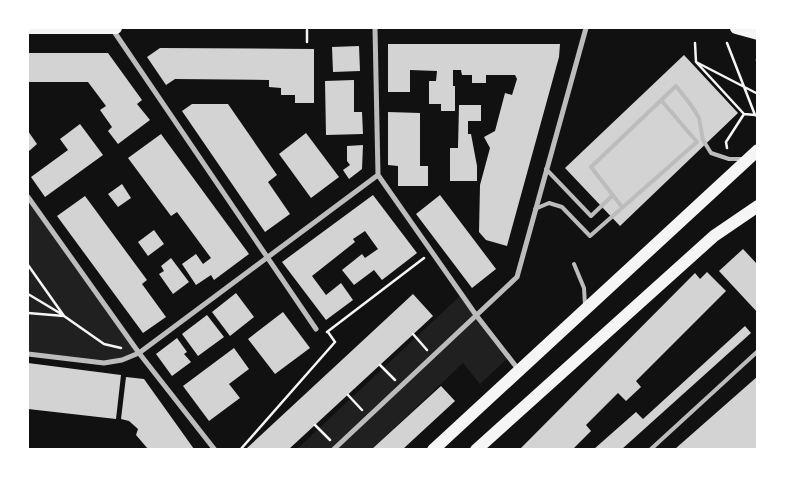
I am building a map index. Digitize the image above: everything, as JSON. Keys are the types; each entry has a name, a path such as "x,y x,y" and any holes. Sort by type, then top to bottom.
{"main road":[{"path":"28,28 116,28"},
{"path":"736,28 758,34"},
{"path":"433,450 758,150"},
{"path":"476,450 714,236 758,206"}],"street":[{"path":"111,28 316,329"},
{"path":"375,28 378,175 476,315 519,371"},
{"path":"335,448 517,277 586,28"},
{"path":"28,354 104,363 122,360 139,352 378,175"},
{"path":"28,197 139,352 215,450"}],"lane":[{"path":"622,207 591,167 676,86 699,118 703,140 711,153 729,159 747,159"},
{"path":"536,210 549,202 562,207 590,236 697,142 661,100"},
{"path":"546,169 590,216 613,195"},
{"path":"574,264 584,288 586,309"},
{"path":"650,450 758,351"}],"path":[{"path":"307,42 308,30"},
{"path":"695,43 696,62 744,114 756,115 727,43"},
{"path":"696,62 758,94"},
{"path":"727,150 726,142 744,114"},
{"path":"328,332 432,252"},
{"path":"28,265 64,316"},
{"path":"28,294 104,344 139,352"},
{"path":"28,312 64,316"},
{"path":"240,450 335,342 328,332 316,329"},
{"path":"413,334 432,356"},
{"path":"380,365 400,386"},
{"path":"348,395 368,416"},
{"path":"315,425 335,448"}],"shaded area":[{"path":"28,197 139,352 104,362 28,353"},
{"path":"462,294 509,357 480,384 463,363 372,449 296,450"}],"building":[{"path":"388,44 560,44 559,57 507,246 486,240 479,232 480,185 490,148 484,137 495,131 505,93 512,95 517,79 515,75 486,75 486,83 472,83 472,75 462,75 461,70 453,70 455,111 441,111 441,104 429,104 429,81 436,81 437,71 410,70 410,92 388,92"},
{"path":"359,46 360,71 333,72 332,47"},
{"path":"160,48 314,49 314,103 295,103 295,95 281,95 281,88 269,87 269,80 175,79 166,85 147,57"},
{"path":"28,53 108,53 142,100 137,104 150,120 118,144 108,131 112,127 100,110 106,106 88,82 28,82"},
{"path":"684,55 738,113 620,226 565,168"},
{"path":"354,80 354,112 362,112 363,134 326,135 325,81"},
{"path":"192,104 228,104 277,175 268,182 290,214 265,232 182,111"},
{"path":"459,105 481,105 481,121 468,121 468,134 471,134 477,166 477,181 450,181 450,148 458,148"},
{"path":"388,112 420,113 420,166 428,166 428,186 398,186 398,166 388,165"},
{"path":"80,124 103,155 45,197 31,177 68,150 60,139"},
{"path":"28,131 37,144 28,152"},
{"path":"306,133 339,177 311,198 279,154"},
{"path":"161,134 249,254 214,280 211,275 196,285 182,264 196,254 203,264 211,258 177,212 171,216 128,158"},
{"path":"363,145 362,169 349,179 343,170 350,165 347,161 347,146"},
{"path":"122,184 131,198 118,207 108,194"},
{"path":"373,195 417,253 382,280 374,270 354,285 342,270 362,254 365,258 378,249 365,231 353,239 355,242 312,276 326,295 341,283 353,300 326,320 282,262"},
{"path":"440,195 496,269 472,288 416,214"},
{"path":"85,196 147,280 142,284 166,317 143,333 57,216"},
{"path":"154,230 164,244 148,256 138,242"},
{"path":"743,249 758,265 758,313 719,271"},
{"path":"171,258 189,282 173,294 159,274 164,271 161,266"},
{"path":"707,272 726,291 636,381 641,387 626,401 618,393 586,425 591,431 573,449 520,449 695,273 700,279"},
{"path":"236,293 254,317 230,336 212,312"},
{"path":"413,294 433,316 289,449 246,449"},
{"path":"283,312 310,348 275,374 248,339"},
{"path":"207,315 224,337 198,356 182,334"},
{"path":"745,326 751,333 622,449 594,449 636,412 643,419"},
{"path":"177,338 187,352 184,354 191,362 172,376 156,354"},
{"path":"234,348 249,369 229,384 240,398 209,421 183,386"},
{"path":"28,363 121,375 116,419 28,409"},
{"path":"758,376 758,449 675,449"},
{"path":"126,377 144,379 194,449 148,449 136,435 138,429 129,421 121,419"},
{"path":"441,386 455,401 403,449 372,449"}]}
